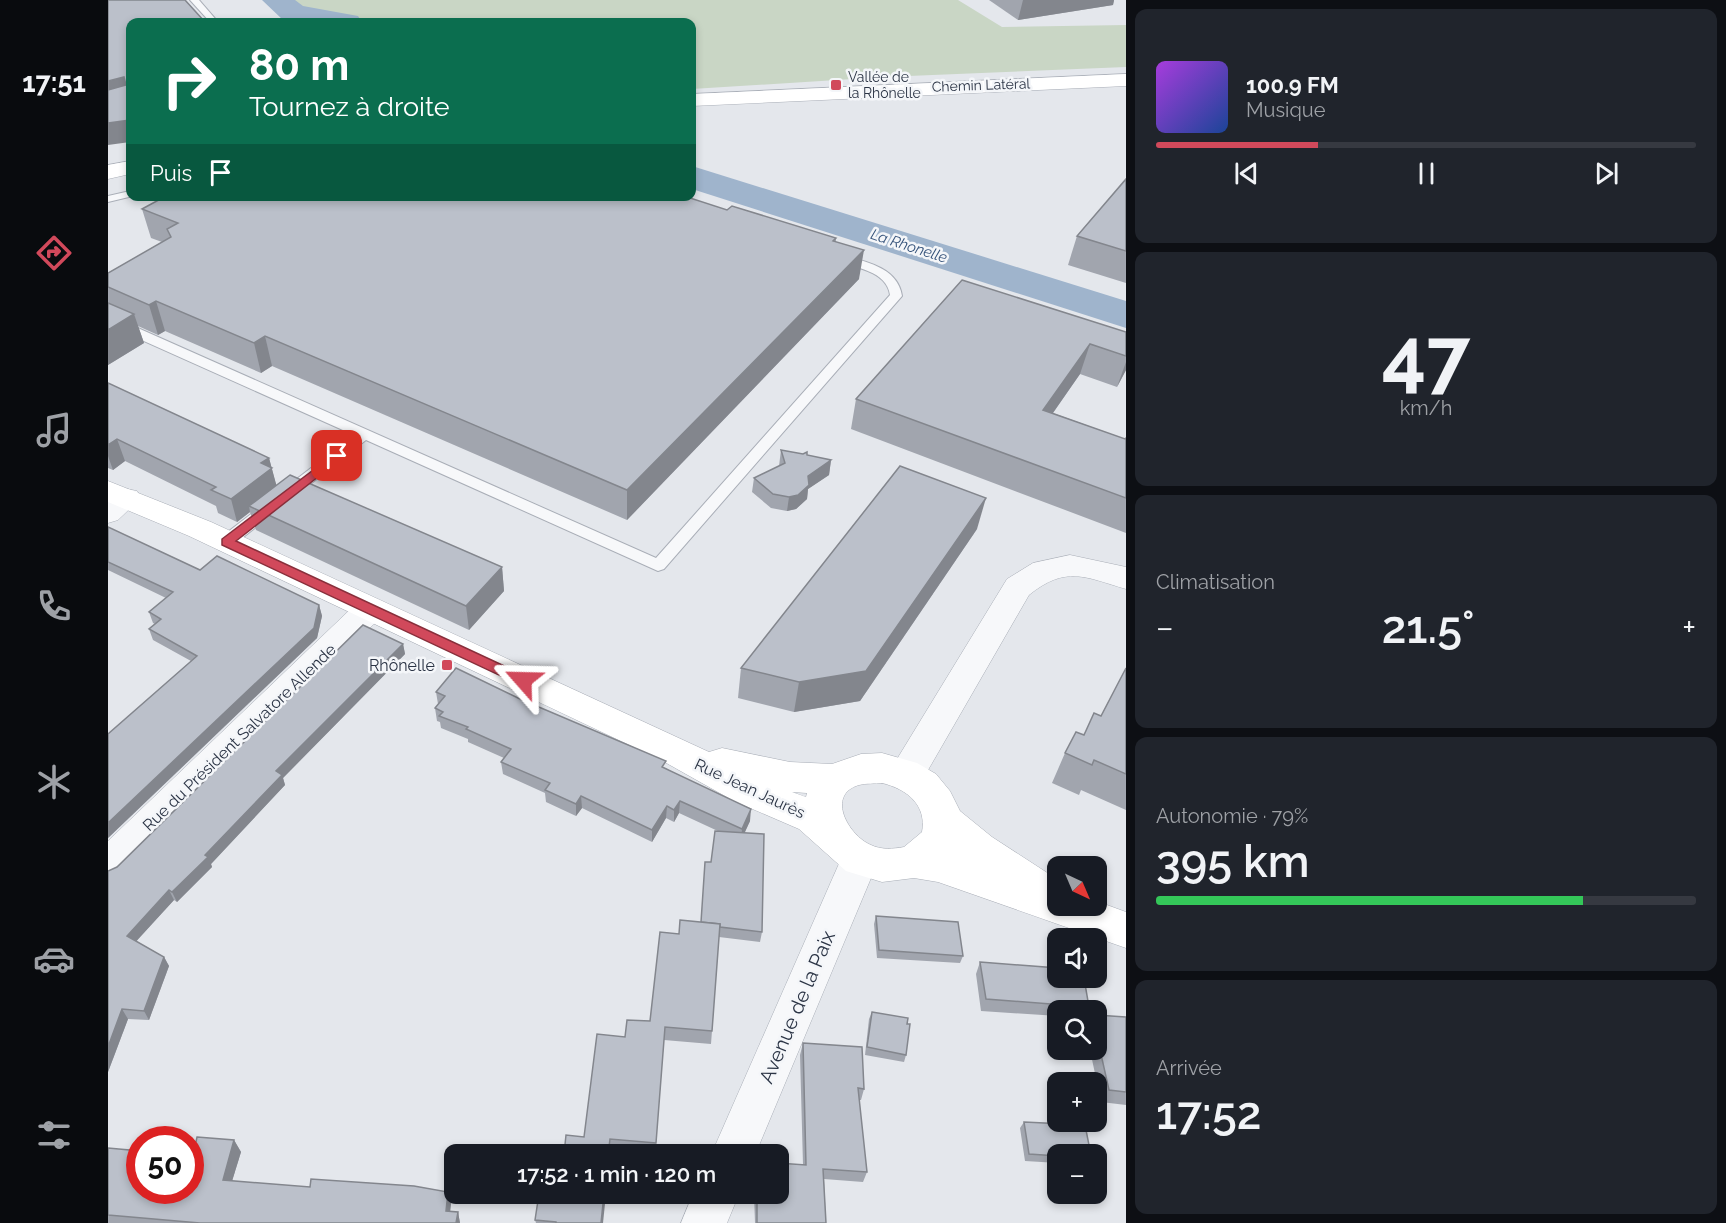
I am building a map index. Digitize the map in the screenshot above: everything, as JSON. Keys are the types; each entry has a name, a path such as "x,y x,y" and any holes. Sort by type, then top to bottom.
{"main road":[{"name":"Chemin Latéral","path":"696,100 1126,80"},
{"path":"108,171 126,168"},
{"name":"Rue Jean Jaurès","path":"114,501 226,542 674,750 744,788 804,813 827,827"},
{"name":"Rue Jean Jaurès","path":"674,750 766,773 806,779 836,779"},
{"name":"Rue Jean Jaurès","path":"1047,893 978,849 942,819 932,794 908,774 884,767 866,767 849,771 836,779 823,801 823,816 827,827 840,845 860,859 887,865 913,861 938,865 1047,899"},
{"path":"913,861 924,856 936,844 942,830 942,819"},
{"name":"Rue Jean Jaurès","path":"1092,916 1126,930"}],"street":[{"path":"908,774 1018,587 1027,579 1050,567 1074,565 1126,578"},
{"name":"Rue du Président Salvatore Allende","path":"108,865 370,609"},
{"name":"Avenue de la Paix","path":"738,1144 860,859"},
{"path":"704,1223 712,1204"}],"lane":[{"path":"194,0 210,18"},
{"path":"108,199 126,195"},
{"path":"108,320 658,565 896,296 896,287 883,274 823,254"},
{"path":"226,542 365,434"}],"green space":[{"path":"273,0 958,0 1002,27 1126,25 1126,67 884,77 696,89 696,18 293,18"}],"building":[{"path":"108,0 185,0 201,18 126,18 126,85 124,77 108,81"},
{"path":"126,85 126,121 108,123 108,90"},
{"path":"1126,179 1126,251 1077,236"},
{"path":"696,200 727,210 732,206 836,238 833,241 864,250 627,490 265,336 254,343 156,301 149,305 108,287 108,273 171,237 167,229 178,223 142,209 157,201"},
{"path":"962,280 1126,332 1126,356 1090,344 1043,410 1126,438 1126,498 856,399"},
{"path":"108,303 134,314 108,330"},
{"path":"108,383 269,458 261,463 272,468 231,499 211,490 216,487 117,439 108,445"},
{"path":"781,450 803,454 807,452 807,455 831,460 808,476 809,485 798,495 789,497 773,494 754,478 785,463"},
{"path":"900,466 986,498 866,671 799,682 741,668"},
{"path":"290,475 502,567 466,606 249,506"},
{"path":"108,527 200,570 217,556 319,605 314,628 108,823 108,734 197,656 149,629 161,619 149,612 173,592 108,562"},
{"path":"363,625 403,644 276,771 282,775 205,855 208,857 172,892 169,890 127,936 164,957 144,1011 122,1009 108,1047 108,871 117,867"},
{"path":"456,668 520,699 666,761 662,767 751,809 742,829 680,801 674,810 667,806 652,830 581,796 576,804 545,790 550,783 501,762 511,749 466,729 468,727 439,716 443,712 435,708 445,696 436,692"},
{"path":"1126,668 1126,774 1094,760 1092,765 1065,753 1076,732 1084,735 1094,713 1101,716"},
{"path":"715,831 764,834 762,932 720,927 720,924 701,922 705,862 711,862"},
{"path":"876,916 958,922 963,956 879,950"},
{"path":"680,920 720,924 712,1031 665,1027 656,1143 610,1139 609,1144 565,1144 566,1135 584,1137 597,1034 625,1037 627,1020 650,1021 660,932 679,934"},
{"path":"980,962 1047,967 1047,988 1086,988 1088,1000 1047,1000 1047,1004 986,999"},
{"path":"872,1012 908,1018 907,1024 910,1024 906,1055 867,1047"},
{"path":"1107,1016 1126,1017 1126,1092 1109,1090 1107,1072 1105,1072 1102,1060 1107,1060"},
{"path":"803,1043 862,1047 864,1089 858,1088 867,1172 823,1169 826,1223 757,1223 757,1204 789,1204 789,1164 806,1165"},
{"path":"1024,1122 1047,1123 1047,1132 1086,1132 1089,1144 1047,1144 1047,1155 1029,1154"},
{"path":"204,1138 234,1140 223,1180 310,1187 311,1179 414,1186 444,1191 446,1211 458,1212 456,1223 200,1223 108,1215 108,1148 126,1150 126,1204 204,1204"},
{"path":"537,1204 603,1204 601,1223 556,1223 535,1220"}],"waterway":[{"name":"La Rhonelle","path":"277,0 294,14 320,18"},
{"name":"La Rhonelle","path":"696,178 1126,315"}],"place":[{"name":"Vallée de la Rhônelle","path":"836,85"},
{"name":"Rhônelle","path":"447,665"}],"route":[{"path":"337,456 226,542 523,680"}]}
